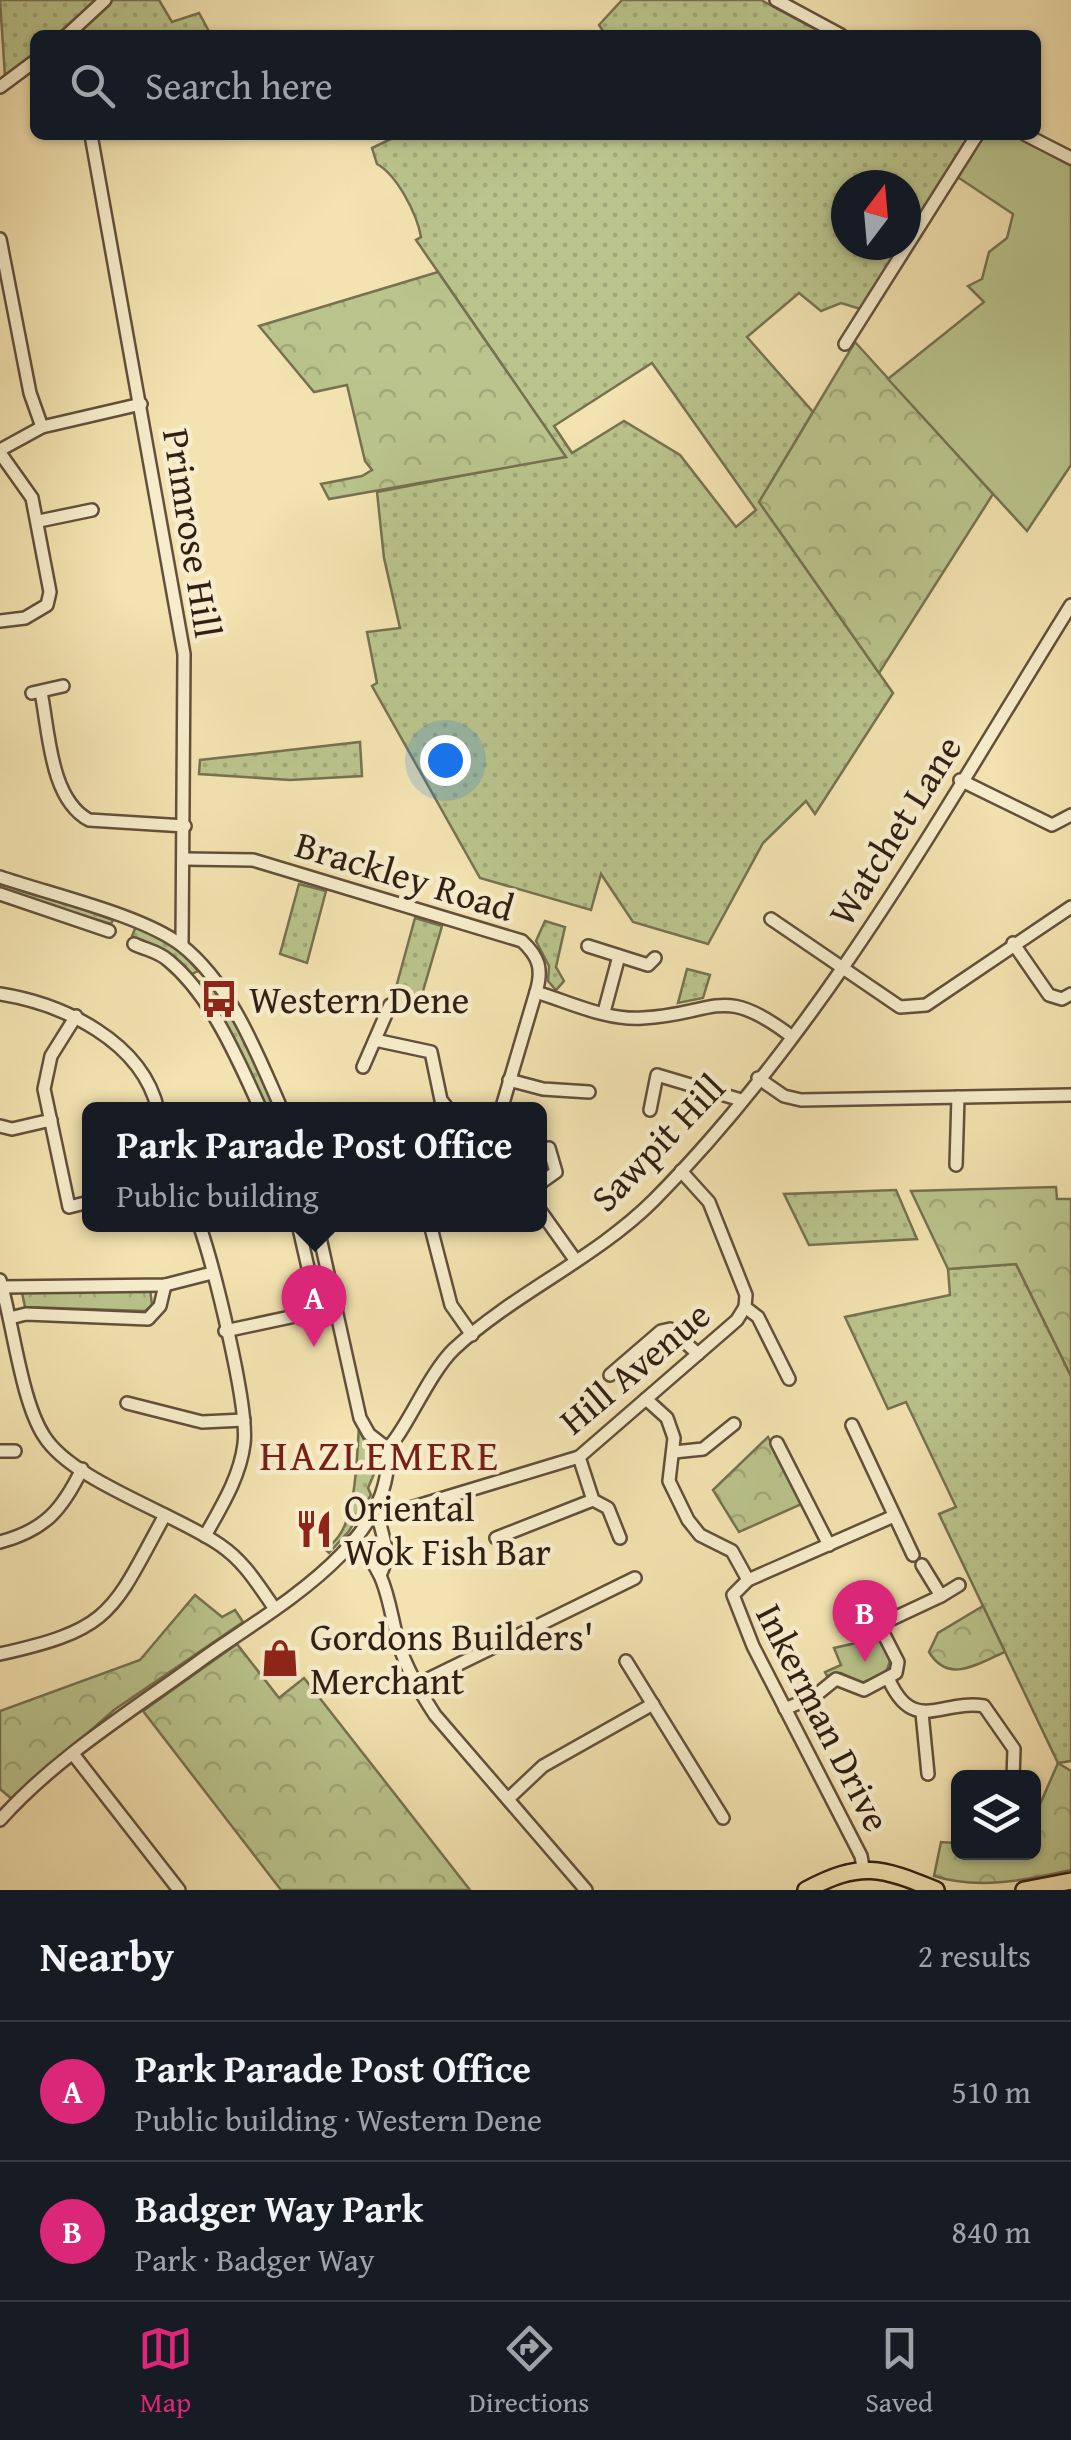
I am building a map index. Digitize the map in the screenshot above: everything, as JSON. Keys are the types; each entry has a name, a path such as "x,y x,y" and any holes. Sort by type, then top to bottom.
{"main road":[{"path":"806,1890 841,1872 863,1868 936,1890"},
{"path":"1024,1890 1071,1881"}],"street":[{"path":"73,30 105,0"},
{"path":"776,0 831,30"},
{"path":"0,88 30,64"},
{"name":"Primrose Hill","path":"92,140 184,654 182,945"},
{"path":"844,344 974,140"},
{"path":"1036,140 1071,158"},
{"path":"0,239 4,288 42,427"},
{"path":"0,621 25,618 46,605 50,592 32,498 0,452 42,427 141,404"},
{"path":"39,521 92,510"},
{"name":"Watchet Lane","path":"758,1078 844,967 1071,606"},
{"path":"64,686 37,692 63,794 75,813 89,820 185,826"},
{"path":"960,780 1020,806 1040,822 1052,825 1071,815"},
{"name":"Brackley Road","path":"184,859 252,860 522,941 538,956 541,977 536,992"},
{"path":"0,877 154,929 182,945 206,971 246,1032 278,1102"},
{"path":"0,894 109,931"},
{"path":"771,918 900,1007 926,1005 1071,906"},
{"path":"1013,943 1049,994 1062,999 1071,994"},
{"path":"134,944 168,959 189,982 216,1022 256,1102"},
{"path":"588,946 648,965 656,958"},
{"path":"604,1012 620,956"},
{"path":"189,982 206,971"},
{"path":"503,1102 536,992 604,1012 644,1018 720,1003 739,1005 752,1009 791,1036"},
{"path":"0,994 52,1005 76,1016 129,1059 146,1080 155,1102"},
{"path":"363,1068 390,1004"},
{"path":"76,1016 46,1072 51,1120 58,1142 56,1162 66,1208 82,1204"},
{"path":"375,1040 431,1052 443,1102"},
{"path":"650,1110 658,1075 741,1100"},
{"path":"758,1078 784,1096 801,1100 1071,1094"},
{"name":"Sawpit Hill","path":"386,1448 397,1442 426,1381 472,1335 633,1219 681,1171 758,1078"},
{"path":"509,1080 543,1089 589,1092"},
{"path":"956,1165 958,1097"},
{"path":"0,1126 12,1129 51,1120"},
{"path":"547,1178 556,1172 549,1148"},
{"path":"681,1171 710,1202 746,1296 745,1307 758,1317 789,1379"},
{"path":"547,1220 576,1261"},
{"path":"201,1232 244,1420 238,1469 205,1536"},
{"path":"300,1232 318,1311"},
{"path":"0,1820 73,1754 312,1583 352,1541 386,1478 386,1448 369,1434 360,1418 318,1232"},
{"path":"432,1232 451,1306 472,1335"},
{"path":"212,1273 165,1285 1,1284 39,1429 60,1456 205,1536 246,1566 275,1609"},
{"path":"10,1318 26,1314 148,1318 160,1306 165,1285"},
{"path":"225,1331 337,1307"},
{"name":"Hill Avenue","path":"381,1573 388,1556 380,1524 384,1516 579,1457 698,1354 745,1307"},
{"path":"610,1375 661,1331 670,1329 698,1354"},
{"path":"646,1399 667,1418 674,1452 669,1480 688,1520 700,1535 732,1551 748,1580"},
{"path":"128,1403 202,1422 244,1420"},
{"path":"674,1452 703,1449 734,1424"},
{"path":"852,1425 894,1516 941,1596"},
{"path":"777,1442 830,1545"},
{"path":"0,1450 16,1451"},
{"path":"579,1457 593,1500 608,1508 620,1538"},
{"path":"0,1542 49,1522 64,1504 82,1469"},
{"path":"496,1538 593,1500"},
{"path":"0,1654 60,1640 88,1628 124,1591 165,1515"},
{"name":"Inkerman Drive","path":"863,1868 733,1602 736,1588 748,1580 894,1516"},
{"path":"352,1541 381,1573 400,1645 416,1685 434,1714 586,1890"},
{"path":"416,1685 635,1578"},
{"path":"785,1709 815,1696 836,1679 858,1691 889,1680 899,1667 873,1627 959,1585"},
{"path":"626,1661 723,1818"},
{"path":"889,1680 897,1698 922,1713 984,1706 1014,1750 1013,1770"},
{"path":"508,1799 543,1766 653,1704"},
{"path":"922,1713 928,1774"},
{"path":"73,1754 180,1890"}],"green space":[{"path":"0,0 96,0 63,30 30,30 30,57 5,77"},
{"path":"112,0 159,0 172,22 199,13 208,30 84,30"},
{"path":"622,0 761,0 817,30 602,30 599,25"},
{"path":"389,140 969,140 921,218 921,170 831,170 831,260 895,260 864,310 841,303 821,311 799,293 747,337 813,412 760,502 893,693 815,814 806,801 763,843 708,944 633,922 601,874 591,910 480,878 372,686 377,683 367,632 400,628 384,558 377,492 565,456 416,240 421,237 411,207 377,164 372,148","holes":["652,363 756,510 736,527 680,455 624,421 572,453 554,426"]},
{"path":"979,140 1023,140 1071,166 1071,465 1027,531 888,379 984,302 968,286 982,279 989,252 1007,238 1013,214 956,176"},
{"path":"438,272 566,457 329,499 321,484 362,476 372,470 365,461 347,385 314,392 259,326"},
{"path":"855,342 993,494 879,673 759,502"},
{"path":"360,742 362,776 290,780 199,774 200,760"},
{"path":"0,879 113,920 111,924 0,890"},
{"path":"299,884 326,891 307,963 280,954"},
{"path":"415,918 442,926 421,998 395,991"},
{"path":"545,921 565,927 556,967 564,981 556,990 548,981 549,966 536,941"},
{"path":"136,926 179,949 198,971 192,974 164,951 131,939"},
{"path":"687,969 710,975 703,998 678,1003"},
{"path":"208,980 250,1049 276,1102 261,1102 204,995 201,981"},
{"path":"1056,1187 1057,1199 1071,1199 1071,1376 1016,1264 948,1269 911,1191"},
{"path":"896,1190 917,1239 809,1245 784,1194"},
{"path":"1016,1264 1071,1376 1071,1761 1058,1763 939,1514 956,1507 906,1402 888,1409 845,1317 950,1295 948,1269"},
{"path":"21,1288 150,1289 152,1305 145,1311 25,1307"},
{"path":"359,1429 377,1467 368,1488 371,1495 349,1531 329,1553 324,1548 335,1541 349,1512"},
{"path":"768,1437 804,1503 739,1532 713,1490"},
{"path":"195,1595 222,1617 235,1610 243,1622 114,1710 12,1799 0,1789 0,1711 140,1660"},
{"path":"983,1606 1005,1652 964,1668 937,1662 929,1652 938,1633"},
{"path":"869,1640 883,1642 891,1659 886,1672 862,1683 841,1673 827,1676 825,1672 841,1665 834,1648"},
{"path":"237,1644 279,1698 304,1678 470,1890 281,1890 143,1711"},
{"path":"1058,1763 1071,1771 1071,1870 985,1883 934,1876 941,1842 951,1843 951,1860 1041,1860 1041,1802"}],"place":[{"name":"Western Dene","path":"219,999"},
{"name":"Park Parade Post Office","path":"314,1347"},
{"name":"Oriental Wok Fish Bar","path":"314,1529"},
{"name":"Gordons Builders' Merchant","path":"280,1658"},
{"name":"Badger Way Park","path":"865,1662"}],"district":[{"name":"HAZLEMERE","path":"380,1454"}]}
